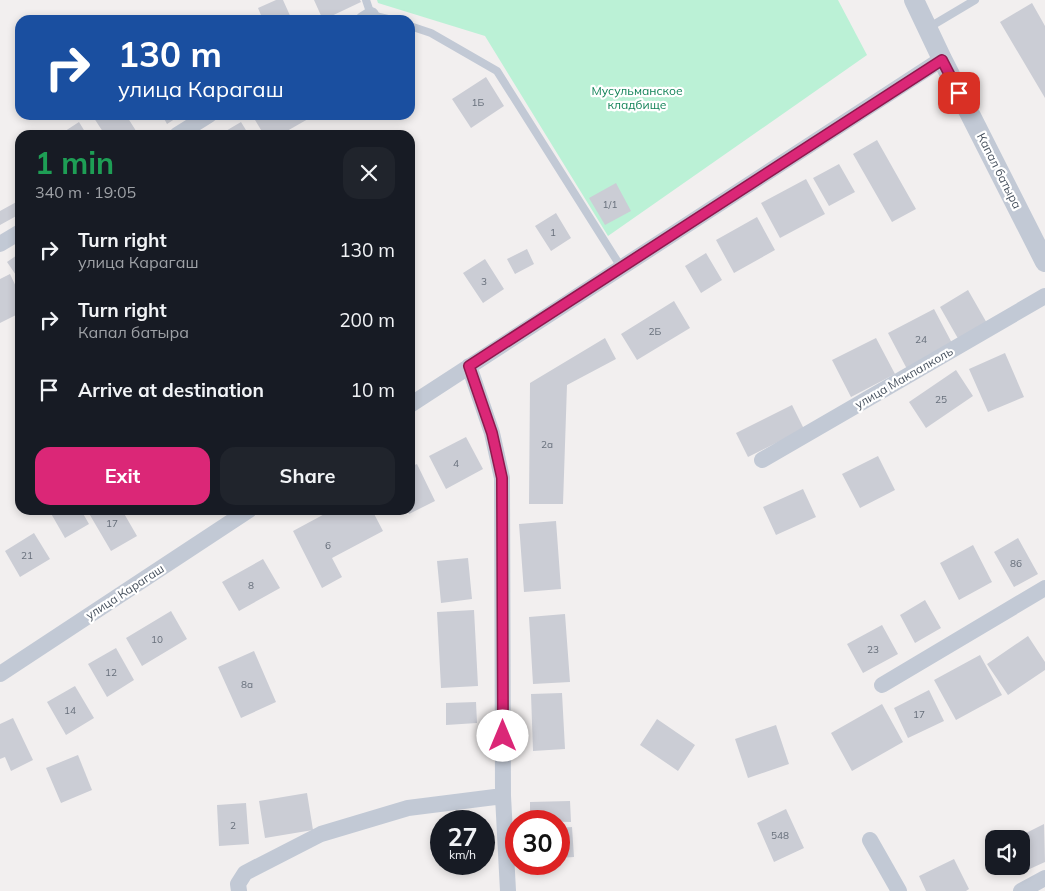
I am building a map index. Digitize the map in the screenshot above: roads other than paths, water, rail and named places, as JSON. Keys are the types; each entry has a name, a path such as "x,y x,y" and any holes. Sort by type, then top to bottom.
{"street":[{"name":"Капал батыра","path":"914,0 942,60 1045,262"},
{"path":"415,402 942,60"},
{"path":"184,130 201,120"},
{"path":"0,244 15,235"},
{"name":"улица Макпалколь","path":"762,460 1045,296"},
{"path":"469,366 492,433 502,478 503,796 508,891"},
{"name":"улица Карагаш","path":"0,674 242,515"},
{"path":"882,685 1045,588"},
{"path":"239,891 238,884 245,873 321,834 408,808 503,796"},
{"path":"870,840 899,891"},
{"path":"1021,891 1045,878"}],"lane":[{"path":"928,28 975,0"},
{"path":"415,28 431,33 497,71 621,267"}],"park label":[{"name":"Мусульманское кладбище","path":"637,98"}]}
